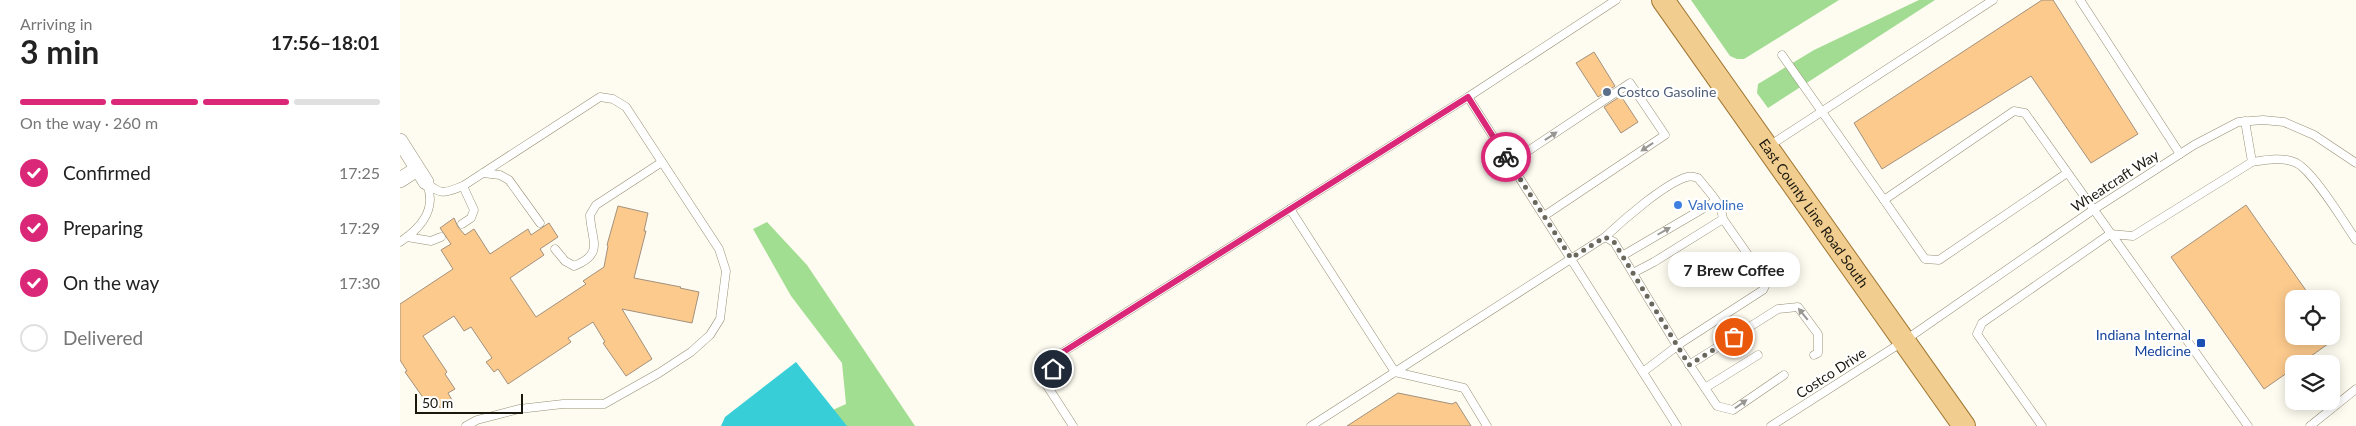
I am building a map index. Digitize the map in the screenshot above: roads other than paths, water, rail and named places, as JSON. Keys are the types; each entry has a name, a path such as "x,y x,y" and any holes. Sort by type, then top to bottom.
{"main road":[{"name":"East County Line Road South","path":"1663,0 1964,426"}],"street":[{"path":"400,141 426,182"},
{"path":"400,180 417,168"}],"lane":[{"path":"1073,426 1046,384 1060,354 1468,97 1616,0"},
{"path":"1767,147 1821,110 1993,0"},
{"path":"2080,0 2180,154"},
{"path":"1782,55 1925,259 1938,260 2067,172"},
{"path":"1510,163 1630,83 1665,135 1544,216"},
{"path":"426,182 436,191 446,193 462,186 600,97 613,99 626,107 719,249 726,271 720,319 710,336 691,352 659,373 604,404 563,404 519,409 477,420 466,426"},
{"path":"1468,97 1678,426"},
{"path":"1884,200 2014,111 2025,113 2248,426"},
{"path":"2244,121 2252,162"},
{"name":"Wheatcraft Way","path":"1904,341 2093,210 2180,154 2218,131 2238,122 2284,122 2314,135 2356,163"},
{"path":"2042,426 1977,334 1982,323 2110,234 2133,236 2252,162 2274,159 2296,162 2311,175 2356,240"},
{"path":"556,249 564,261 574,266 585,262 595,249 595,235 590,215 596,205 662,162"},
{"path":"483,173 500,175 510,180 540,223"},
{"path":"1311,426 1605,237 1629,214 1671,185 1688,176 1698,178 1722,210 1723,219 1767,282 1763,290 1677,346 1643,372"},
{"path":"400,242 424,220 430,208 431,196 426,182"},
{"path":"462,186 474,210 471,218 462,224"},
{"path":"1622,256 1716,201"},
{"path":"1290,209 1395,372 1464,388 1487,426"},
{"path":"1633,273 1723,219"},
{"path":"407,237 431,241 441,237"},
{"path":"1605,237 1614,242 1677,346 1717,406 1733,410 1784,375"},
{"path":"1689,365 1778,309 1784,308 1798,307 1818,334 1818,352 1814,356"},
{"name":"Costco Drive","path":"1771,426 1904,341"},
{"path":"1705,388 1758,355"},
{"path":"2310,426 2356,389"}],"water":[{"path":"796,362 847,426 721,426 725,417"}],"place":[{"name":"Costco Gasoline","path":"1607,92"},
{"name":"Valvoline","path":"1678,205"},
{"name":"7 Brew Coffee","path":"1734,337"},
{"name":"Indiana Internal Medicine","path":"2201,343"}]}
